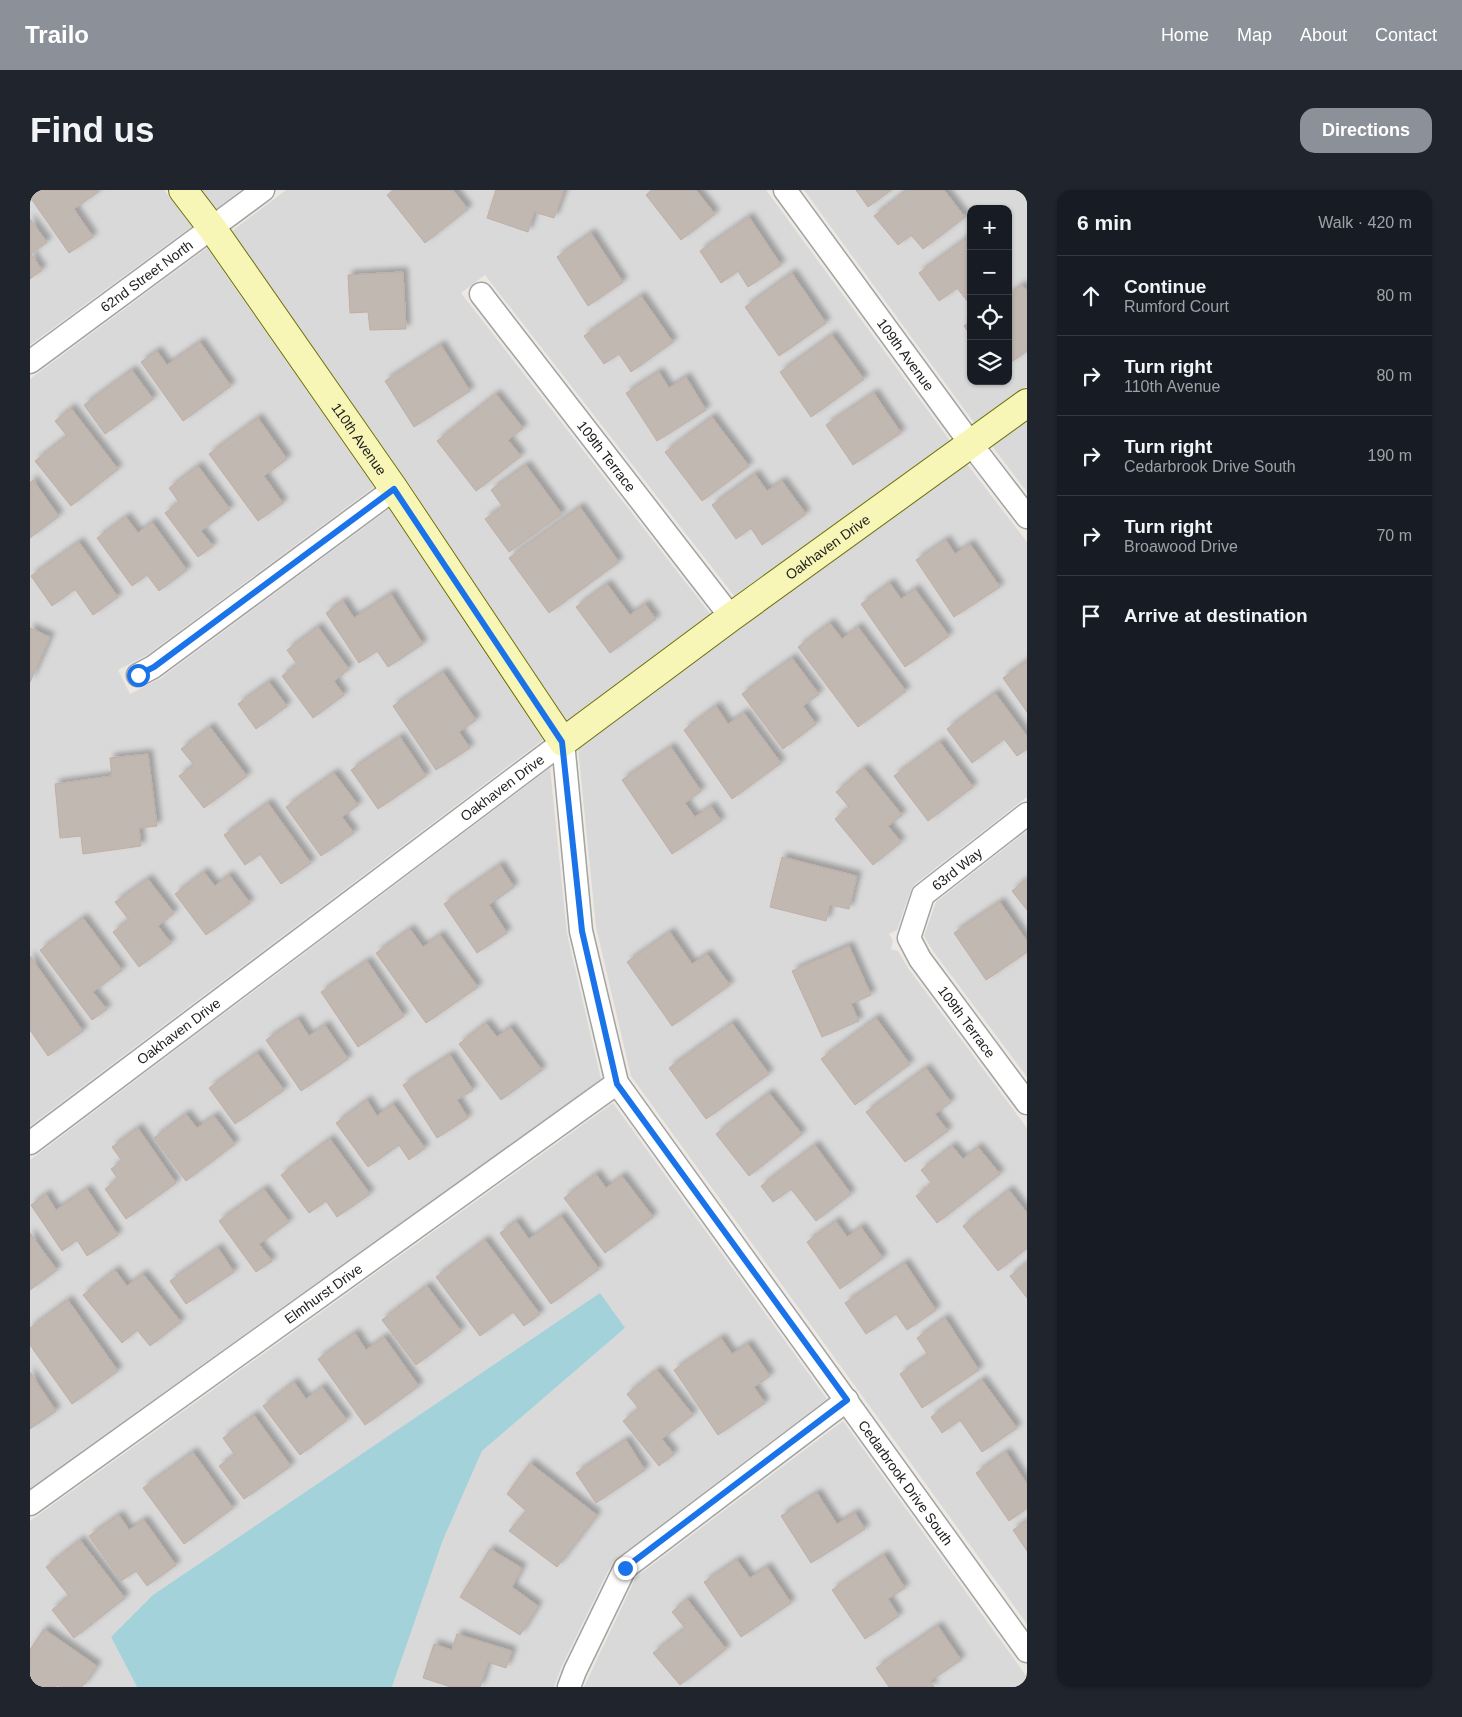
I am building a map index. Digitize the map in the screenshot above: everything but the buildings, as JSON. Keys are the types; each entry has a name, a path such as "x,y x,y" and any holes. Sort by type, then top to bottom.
{"street":[{"name":"110th Avenue","path":"183,190 212,228 394,489 562,742"},
{"name":"62nd Street North","path":"30,362 263,190"},
{"name":"109th Avenue","path":"785,190 971,444 1027,517"},
{"name":"109th Terrace","path":"481,294 731,617"},
{"name":"Oakhaven Drive","path":"30,1143 562,742 1027,403"},
{"path":"138,675 154,667 394,489"},
{"name":"Cedarbrook Drive South","path":"562,742 582,931 617,1084 1027,1651"},
{"name":"63rd Way","path":"909,938 924,894 1027,814"},
{"name":"109th Terrace","path":"909,938 920,959 1027,1103"},
{"name":"Elmhurst Drive","path":"30,1504 617,1084"},
{"path":"569,1687 574,1671 625,1568 847,1400"}],"shaded area":[{"path":"30,190 164,190 192,226 30,345"},
{"path":"202,190 241,190 216,209"},
{"path":"286,190 766,190 951,442 735,597 485,275 461,293 711,615 567,722 414,491 232,231"},
{"path":"804,190 1027,190 1027,386 975,424"},
{"path":"207,248 374,487 147,655 118,670 130,694 161,678 389,509 543,740 30,1126 30,379"},
{"path":"1027,420 1027,492 992,446"},
{"path":"967,464 1027,542 1027,797 915,884 910,892 897,930 889,934 893,941 891,949 898,951 908,968 1027,1128 1027,1624 631,1076 596,927 578,748 739,628"},
{"path":"550,768 567,934 601,1079 30,1488 30,1160"},
{"path":"1027,831 1027,1077 933,951 924,936 936,902"},
{"path":"613,1103 827,1399 612,1563 561,1668 554,1687 392,1687 443,1540 482,1451 625,1328 111,1637 137,1687 30,1687 30,1521"},
{"path":"843,1421 1027,1677 1027,1684 1022,1687 584,1687 636,1577"}],"water":[{"path":"600,1293 625,1328 482,1451 443,1540 392,1687 137,1687 111,1637 153,1595"}],"route":[{"path":"138,675 154,667 394,489 562,742 582,931 617,1084 847,1400 625,1568"}]}
